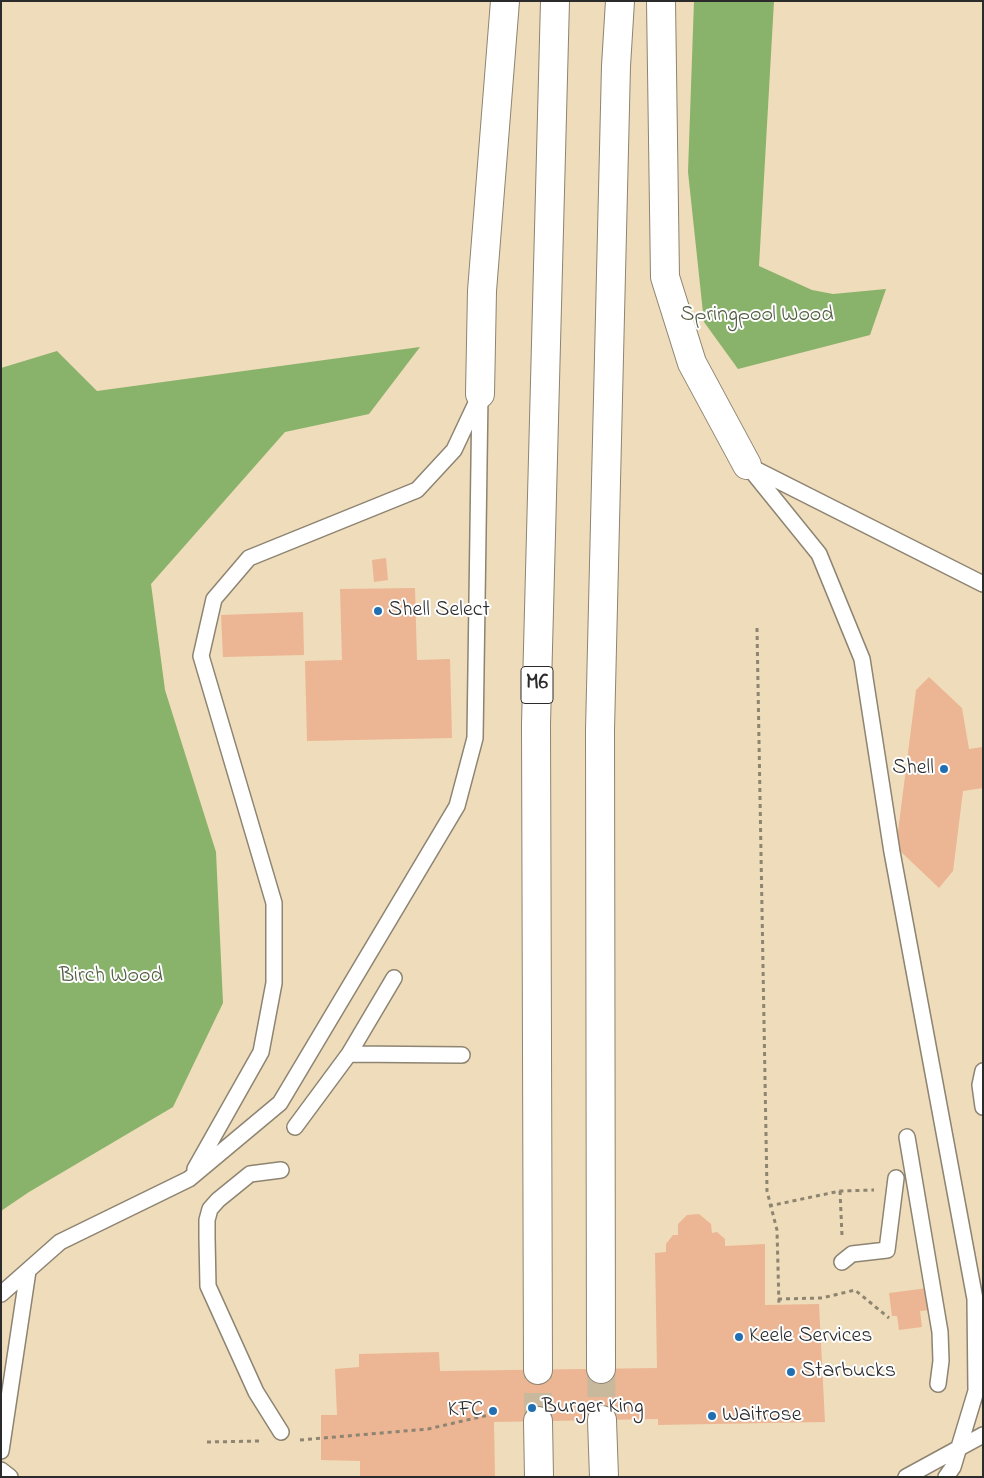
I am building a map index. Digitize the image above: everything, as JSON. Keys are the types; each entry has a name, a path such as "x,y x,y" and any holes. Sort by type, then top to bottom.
{"highway":[{"path":"480,394 482,291 505,1"},
{"name":"M6","path":"538,1370 536,724 555,1"},
{"path":"601,1369 600,730 616,66 620,1"},
{"path":"661,1 665,277 692,363 747,465"},
{"path":"602,1420 604,1477"},
{"path":"538,1421 539,1477"}],"lane":[{"path":"189,1179 261,1052 274,983 274,903 201,656 214,599 249,558 417,490 454,450 480,394"},
{"path":"1,1294 60,1242 189,1179 280,1103 457,806 475,738 480,394"},
{"path":"747,465 983,584"},
{"path":"747,465 819,554 862,659 892,852 975,1299 976,1390 953,1467 946,1477"},
{"path":"295,1127 349,1054 394,978"},
{"path":"349,1054 462,1055"},
{"path":"983,1071 980,1085 983,1107"},
{"path":"907,1137 940,1332 941,1361 938,1384"},
{"path":"281,1170 250,1174 218,1200 210,1209 207,1220 207,1238 208,1286 256,1392 281,1432"},
{"path":"842,1262 852,1254 887,1250 896,1178"},
{"path":"1,1451 28,1271"},
{"path":"906,1477 983,1435"},
{"path":"1,1470 10,1477"}],"path":[{"path":"757,628 766,1191 777,1230 778,1305"},
{"path":"769,1206 840,1190 876,1190 876,1199"},
{"path":"840,1190 842,1237 851,1236"},
{"path":"778,1299 822,1298 855,1290 889,1318"},
{"path":"321,1439 428,1429 493,1414"}],"green space":[{"name":"Springpool Wood","path":"694,1 774,1 759,266 812,290 833,294 886,289 870,335 738,369 704,322 688,172"},
{"name":"Birch Wood","path":"420,347 369,414 285,432 151,584 165,690 216,852 223,1003 173,1107 29,1192 1,1211 1,368 57,351 97,391"}],"building":[{"path":"386,558 388,580 374,582 372,560"},
{"path":"415,588 417,660 450,659 452,738 307,741 305,661 342,660 340,589"},
{"path":"303,612 304,655 223,657 221,615"},
{"name":"Shell","path":"929,677 962,708 969,749 983,747 983,788 963,791 953,871 939,888 896,847 916,690"},
{"path":"699,1214 711,1224 712,1233 717,1232 725,1239 725,1246 765,1244 765,1305 819,1304 825,1422 658,1425 658,1419 494,1422 495,1477 360,1477 360,1461 321,1460 321,1415 337,1415 335,1369 359,1367 359,1354 439,1352 440,1371 657,1368 655,1253 666,1252 666,1244 673,1235 678,1235 678,1224 687,1215"},
{"path":"928,1288 931,1310 920,1311 922,1327 899,1330 897,1316 892,1316 889,1293"}],"tunnel":[{"path":"601,1369 602,1420"},
{"path":"538,1370 538,1421"}],"place":[{"name":"Shell Select","path":"378,611"},
{"name":"Shell","path":"944,769"},
{"name":"Keele Services","path":"739,1337"},
{"name":"Starbucks","path":"791,1372"},
{"name":"Burger King","path":"532,1408"},
{"name":"KFC","path":"493,1411"},
{"name":"Waitrose","path":"712,1416"}]}
